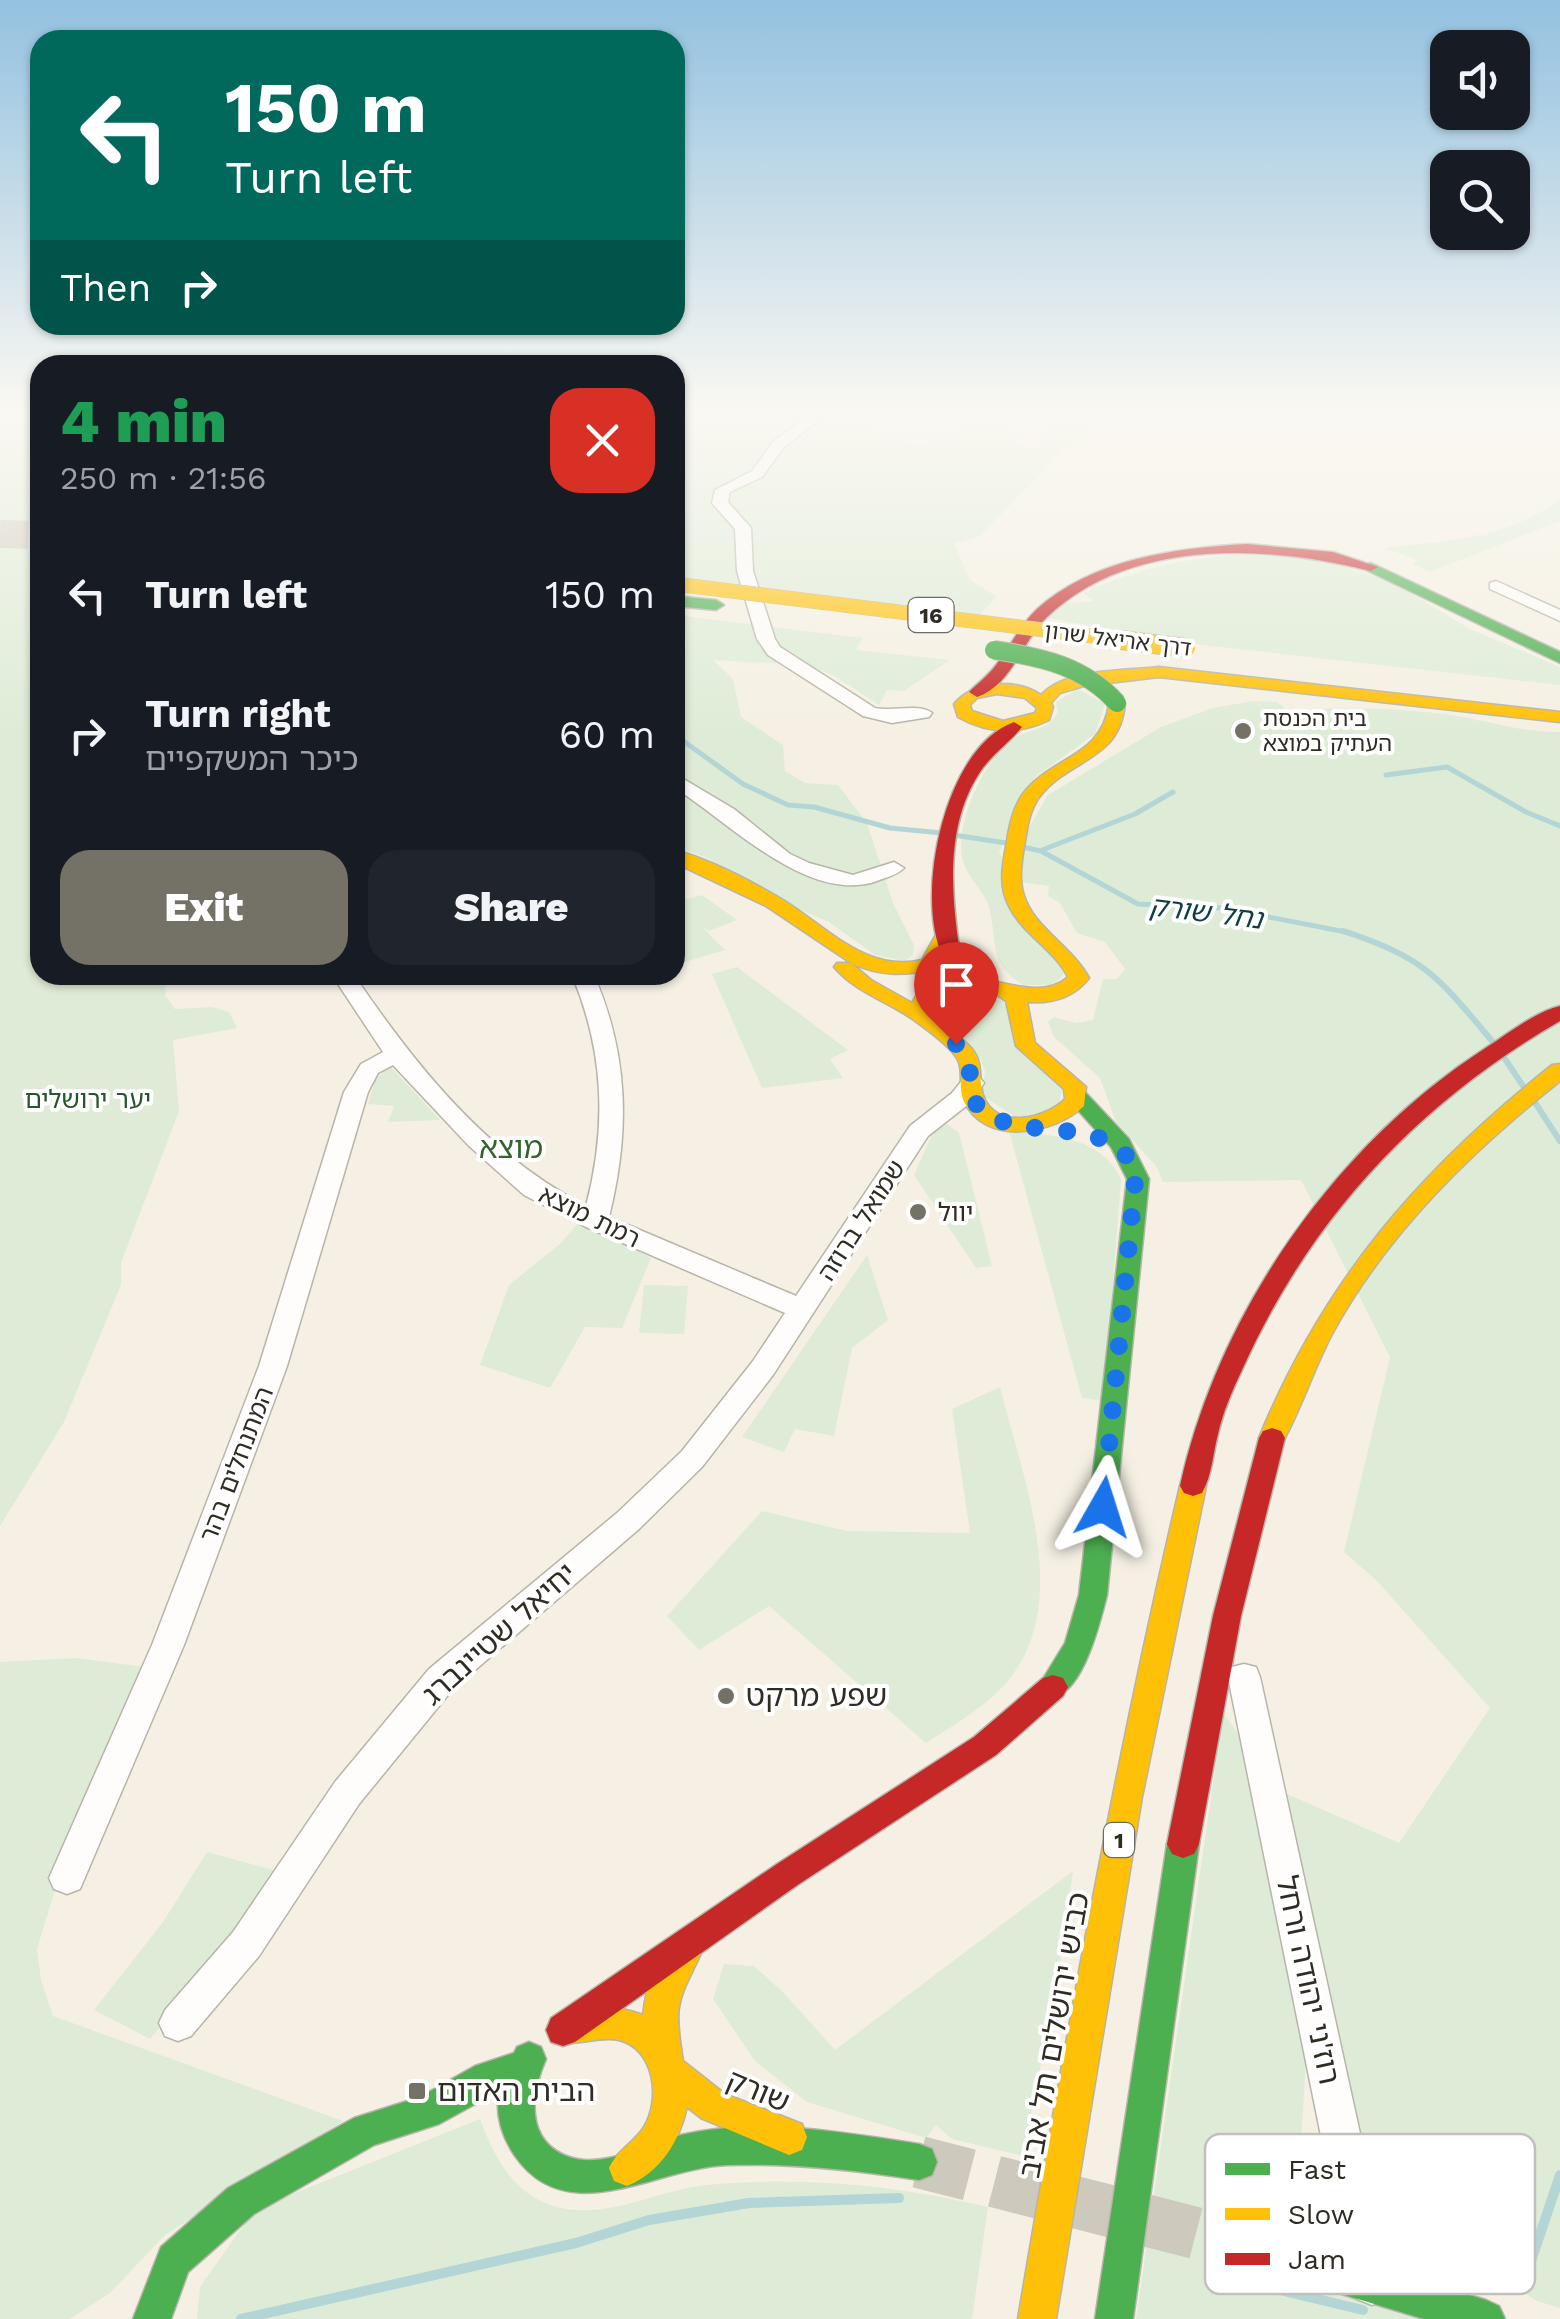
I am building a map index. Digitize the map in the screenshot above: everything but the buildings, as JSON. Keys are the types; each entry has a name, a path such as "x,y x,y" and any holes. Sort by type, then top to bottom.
{"main road":[{"path":"978,756 980,737 974,721 962,707 965,699 994,684 1012,649 1044,611 1095,581 1166,557 1238,548 1307,554 1382,571 1528,646 1560,658"},
{"name":"דרך אריאל שרון","path":"685,585 1195,654 1560,709"},
{"name":"דרך אריאל שרון","path":"685,602 1195,654"},
{"path":"716,605 902,636"},
{"path":"685,861 774,903 862,968 886,980 923,988 967,981 1026,996 1054,996 1071,988 1080,978 1074,966 1020,910 1012,890 1012,868 1022,811 1035,791 1114,730 1120,715 1117,704 1098,682 1068,666 964,645"},
{"path":"924,1018 922,1001 954,967 946,933 946,873 950,820 963,778 995,738 1042,716 1033,697 1014,676 1012,649"},
{"path":"977,692 997,689 1033,697 1082,680 1159,672 1560,717"},
{"path":"1378,673 1560,696"},
{"path":"974,721 1014,727"},
{"path":"708,871 783,920 864,984 924,1018 962,1050 972,1067 975,1102 997,1119 1076,1132 1105,1142 1132,1162"},
{"path":"919,2162 828,2149 711,2148 591,2177 555,2170 536,2157 517,2127 515,2092 524,2066 544,2043 718,1918 1002,1732 1053,1688 1073,1660 1086,1630 1096,1575 1138,1190 1132,1162 1121,1144 1077,1096 1068,1077 1026,1045 1019,1030 1020,1004 964,937 946,873"},
{"path":"835,946 872,967 905,972 934,962 946,933"},
{"name":"כביש ירושלים תל אביב","path":"1037,2319 1082,2036 1150,1668 1208,1423 1230,1368 1280,1278 1336,1201 1384,1148 1492,1052 1560,1012"},
{"path":"1114,2319 1203,1725 1271,1442 1309,1352 1356,1276 1406,1210 1460,1152 1518,1100 1560,1070"},
{"path":"1030,1125 1066,1114 1077,1096"},
{"path":"627,2168 657,2143 670,2120 674,2096 656,2025 662,1986 685,1951 718,1918"},
{"path":"563,2030 599,2022 622,2025 644,2035 669,2067"},
{"path":"152,2319 174,2260 241,2200 366,2130 427,2112 486,2078 524,2066"},
{"name":"שורק","path":"669,2067 699,2098 728,2114 828,2149"},
{"path":"1405,2294 1486,2319"}],"street":[{"path":"732,516 743,528 744,571 774,651 869,712 892,718 922,714"},
{"path":"1496,586 1560,616"},
{"path":"685,786 727,813 783,858 802,867 854,882 894,868"},
{"name":"רמת מוצא","path":"350,985 396,1054 505,1166 560,1205 802,1308"},
{"path":"588,985 612,1059 616,1096 608,1176 595,1221"},
{"name":"המתנחלים בהר","path":"67,1878 168,1645 273,1366 356,1092 369,1069 396,1054"},
{"name":"שמואל ברוזה","path":"802,1308 919,1131 961,1098 972,1083"},
{"name":"שמואל ברוזה","path":"919,1131 949,1117 997,1119"},
{"name":"יחיאל שטיינברג","path":"178,2023 246,1944 346,1793 441,1679 628,1521 692,1459 763,1368 802,1308"},
{"name":"רוז'ני יהודה ורחל","path":"1244,1677 1340,2134"},
{"path":"169,2319 185,2270 227,2225 339,2154 392,2130 469,2112 517,2127"}],"green space":[{"name":"יער ירושלים","path":"0,516 30,516 30,985 166,985 165,995 175,1009 212,1007 229,1012 237,1028 173,1040 179,1111 121,1263 121,1285 64,1422 0,1526"},
{"path":"685,516 999,516 980,536 954,544 970,580 997,597 976,618 685,581"},
{"path":"1533,516 1560,516 1560,521 1429,572 1413,564 1418,560 1384,548 1476,536"},
{"path":"1263,554 1332,562 1392,582 1470,629 1560,667 1560,685 1203,645 1046,618 1062,604 1094,601 1083,593 1149,569 1193,560"},
{"path":"685,616 863,638 856,650 950,660 904,691 887,690 879,705 833,675 808,665 713,660 733,679 741,717 783,745 785,771 805,783 838,785 867,823 893,903 914,945 913,955 905,961 875,955 829,922 786,904 707,858 685,850"},
{"path":"1078,689 1105,704 1095,734 1035,777 999,852 1064,974 1053,985 1023,985 1003,968 999,959 988,904 964,864 962,833 981,778 1002,748 1049,723 1058,712 1056,702"},
{"path":"1253,701 1277,702 1287,710 1424,712 1560,732 1560,2308 1525,2294 1535,2294 1535,2134 1358,2134 1287,1794 1399,1843 1490,1708 1377,1581 1344,1552 1390,1357 1301,1180 1163,1182 1156,1166 1116,1122 1100,1078 1054,1037 1048,1022 1054,1017 1076,1023 1093,1020 1103,979 1117,979 1125,969 1105,942 1077,933 1060,903 1048,896 1049,886 1019,882 1024,836 1048,795 1161,727 1213,708"},
{"path":"702,895 737,920 709,931 702,927 725,950 685,962 685,899"},
{"path":"737,967 848,1050 830,1059 843,1078 762,1088 712,974"},
{"path":"979,988 1001,999 1063,1087 1057,1112 1018,1119 982,1095 985,1071 981,1060 931,1010 940,994"},
{"path":"390,1066 440,1120 388,1122 394,1106 368,1104 375,1080"},
{"path":"947,1124 959,1133 992,1266 976,1268 914,1175 934,1130"},
{"path":"1009,1131 1074,1140 1089,1146 1113,1165 1121,1180 1104,1401 1082,1398"},
{"path":"580,1221 651,1258 622,1328 585,1327 550,1388 480,1365 509,1285 561,1243"},
{"path":"867,1255 888,1320 852,1348 834,1436 795,1429 784,1452 742,1437"},
{"path":"644,1285 688,1286 684,1334 639,1333"},
{"path":"1000,1387 1036,1530 1039,1604 1031,1638 1016,1670 963,1720 926,1743 769,1606 699,1650 667,1616 762,1511 847,1531 970,1533 952,1409"},
{"path":"76,1658 153,1668 61,1870 37,1949 41,1980 53,2016 343,2121 165,2235 110,2293 70,2319 0,2319 0,1662"},
{"path":"1223,1713 1245,1743 1306,2061 1301,2134 1205,2134 1205,2294 1395,2294 1446,2319 1136,2319"},
{"path":"207,1852 281,1872 227,1947 150,2039 94,2010 163,1922"},
{"path":"1073,1871 1058,1978 1023,2156 952,2139 936,2125 926,2138 807,2102 755,2061 713,1999 724,1964 754,1966 835,2050"},
{"path":"480,2119 499,2161 517,2184 542,2202 557,2207 595,2210 707,2185 813,2182 918,2193 988,2207 972,2319 197,2319 200,2287 255,2209"}],"waterway":[{"name":"נחל שורק","path":"685,742 743,784 788,805 814,807 890,828 942,833"},
{"path":"1386,775 1447,767 1526,812 1560,826"},
{"path":"1042,850 1135,814 1173,792"},
{"name":"נחל שורק","path":"954,835 1006,843"},
{"name":"נחל שורק","path":"1023,847 1041,851 1138,904 1222,908 1346,932"},
{"name":"נחל שורק","path":"1346,932 1351,933"},
{"name":"נחל שורק","path":"1346,932 1393,950 1428,972 1492,1041"},
{"name":"נחל שורק","path":"1505,1059 1523,1086"},
{"name":"נחל שורק","path":"1536,1104 1560,1141"},
{"name":"נחל שורק","path":"1535,2249 1560,2175"},
{"path":"241,2319 576,2243 649,2220 749,2203 899,2198"},
{"path":"1296,2294 1363,2310"}],"tunnel":[{"path":"0,534 30,535"},
{"path":"919,2162 1205,2235"}],"traffic: fast":[{"path":"1371,567 1560,658"},
{"path":"685,602 716,605"},
{"path":"994,650 1045,659 1077,670 1117,703"},
{"path":"1053,1687 1079,1646 1093,1595 1138,1179 1121,1144 1077,1097"},
{"path":"1114,2319 1183,1844"},
{"path":"529,2059 517,2089 516,2119 539,2160 557,2172 576,2177 597,2176 702,2149 759,2146 850,2152 919,2162"},
{"path":"152,2319 174,2260 241,2201 367,2130 427,2112 487,2078 525,2066"},
{"path":"1404,2294 1486,2319"}],"traffic: slow":[{"path":"685,585 1186,648"},
{"path":"1042,703 1054,690 1082,681 1159,672 1560,717"},
{"path":"997,689 1030,694 1045,707 1043,716 1003,726 983,723 964,713 962,704 972,694 997,689"},
{"path":"1009,992 1047,996 1064,990 1079,978 1073,966 1018,906 1012,887 1012,864 1020,820 1031,795 1042,783 1098,746 1115,720 1117,703"},
{"path":"685,861 773,902 847,953 886,969 930,964 946,933"},
{"path":"844,967 864,984 924,1018"},
{"path":"975,981 996,985 1016,998 1026,1046 1075,1087 1076,1101 1054,1118 1024,1125 1008,1124 982,1112 972,1094 968,1059 926,1018 922,1001 933,990 946,984 975,981"},
{"path":"1272,1438 1294,1383 1322,1330 1389,1233 1469,1146 1560,1070"},
{"path":"1037,2319 1127,1797 1193,1486"},
{"path":"666,2060 660,2030 661,2003 669,1977 685,1951"},
{"path":"569,2028 608,2023 631,2027 658,2048 665,2062 671,2094 664,2127 650,2149 627,2168"},
{"path":"671,2073 713,2106 789,2137"}],"traffic: jam":[{"path":"977,692 997,675 1045,610 1116,570 1158,558 1247,548 1333,556 1371,567"},
{"path":"950,953 944,890 949,828 970,773 989,748 1014,727"},
{"path":"1193,1486 1209,1419 1251,1325 1308,1234 1340,1192 1412,1115 1451,1082 1560,1012"},
{"path":"1183,1844 1227,1616 1272,1438"},
{"path":"563,2030 788,1874 985,1746 1053,1687"}],"place":[{"name":"בית הכנסת העתיק במוצא","path":"1243,731"},
{"name":"יוול","path":"918,1212"},
{"name":"שפע מרקט","path":"726,1696"},
{"name":"הבית האדום","path":"417,2091"}],"district":[{"name":"מוצא","path":"511,1148"}],"route":[{"path":"956,1044 969,1061 973,1073 971,1092 984,1112 1013,1124 1070,1130 1094,1138 1125,1156 1136,1172 1138,1190 1103,1507"}]}
